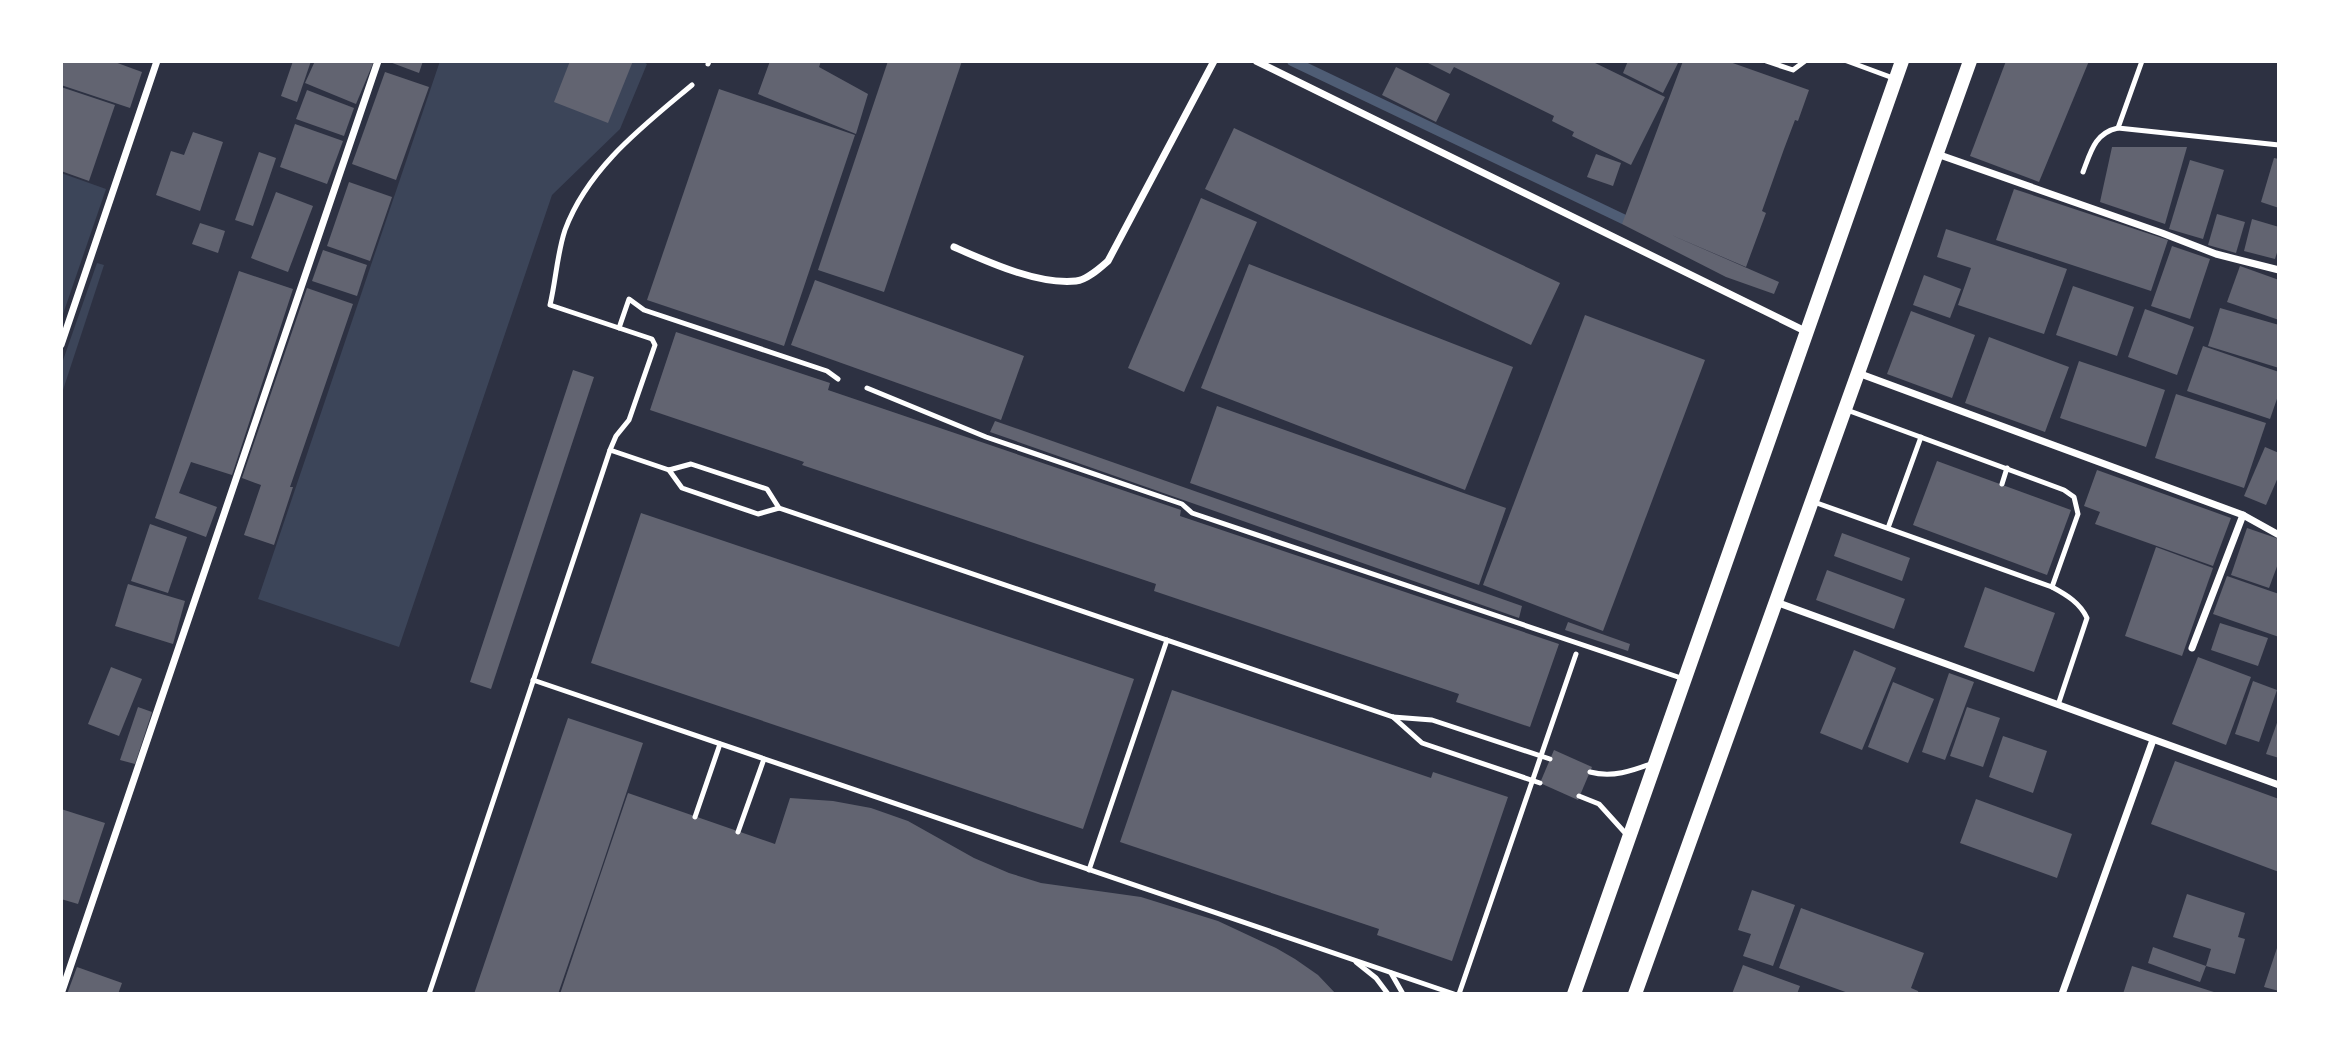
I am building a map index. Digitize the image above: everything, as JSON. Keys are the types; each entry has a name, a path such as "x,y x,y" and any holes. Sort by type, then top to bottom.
{"main road":[{"path":"1574,994 1902,61"},
{"path":"1635,994 1937,153 1967,62"}],"street":[{"path":"61,345 158,61"},
{"path":"61,994 378,61"},
{"path":"954,247 1011,272 1045,278 1077,281 1096,272 1108,261 1214,61"},
{"path":"1256,61 1328,99 1807,332"},
{"path":"1937,153 2216,254 2279,270"},
{"path":"1858,373 2244,515 2279,535"},
{"path":"2192,648 2244,515"},
{"path":"1776,601 2279,785"},
{"path":"2062,994 2153,740"}],"lane":[{"path":"1766,61 1793,70 1805,61"},
{"path":"1847,61 1896,79"},
{"path":"2118,128 2142,61"},
{"path":"429,994 610,450 629,420 655,345 652,340 550,305 564,232 592,179 635,132 692,85"},
{"path":"2083,172 2095,141 2102,134 2118,128 2279,145"},
{"path":"619,328 629,299 644,310 827,371 838,379"},
{"path":"769,351 772,342"},
{"path":"867,388 986,437 1182,504 1192,513 1684,679"},
{"path":"1845,409 2064,489 2074,497 2078,514 2052,587"},
{"path":"1888,528 1921,437"},
{"path":"610,450 669,470 691,464 768,489 779,508"},
{"path":"2001,484 2007,468"},
{"path":"669,470 682,488 758,514 779,508 1393,717 1432,720 1550,759"},
{"path":"1811,501 2052,587 2076,602 2087,618 2058,705"},
{"path":"1975,559 1978,549"},
{"path":"1090,870 1167,640"},
{"path":"533,680 1456,994 1537,781 1542,757 1576,654"},
{"path":"1393,717 1422,743 1537,781"},
{"path":"695,817 720,744"},
{"path":"738,832 764,759"},
{"path":"1590,772 1605,776 1620,774 1656,761"},
{"path":"1579,796 1599,804 1629,837"},
{"path":"1352,959 1376,978 1388,994"},
{"path":"1390,972 1403,994"}],"shaded area":[{"path":"440,61 642,61 647,64 620,129 552,195 399,647 258,599"},
{"path":"61,173 106,189 61,320"},
{"path":"97,263 104,265 61,396 61,366"}],"building":[{"path":"61,61 112,61 142,72 130,108 61,85"},
{"path":"293,61 311,61 297,102 281,96"},
{"path":"315,61 374,61 356,104 305,83"},
{"path":"387,61 423,61 419,73"},
{"path":"570,61 633,61 608,123 554,102"},
{"path":"770,61 821,61 819,67 868,94 856,134 758,94"},
{"path":"888,61 962,61 884,292 818,270"},
{"path":"1424,61 1591,61 1665,97 1631,165 1572,136 1574,132 1552,121 1554,116 1454,67 1450,74"},
{"path":"1628,61 1679,61 1663,93 1623,73"},
{"path":"1683,61 1727,61 1809,90 1784,149 1762,211 1766,213 1746,267 1669,234 1779,282 1774,294 1726,277 1622,224"},
{"path":"2006,61 2089,61 2039,182 1970,156"},
{"path":"1396,67 1450,94 1436,122 1382,95"},
{"path":"385,72 429,87 396,180 352,164"},
{"path":"61,87 115,105 89,181 61,171"},
{"path":"719,89 855,135 784,346 647,300"},
{"path":"307,90 354,108 344,136 296,119"},
{"path":"295,124 343,141 327,184 280,167"},
{"path":"1234,128 1560,283 1531,345 1205,189"},
{"path":"193,132 223,142 200,211 156,195 171,151 184,155"},
{"path":"2112,147 2187,147 2165,224 2100,202"},
{"path":"259,152 276,158 253,226 235,220"},
{"path":"1596,154 1621,163 1613,186 1587,177"},
{"path":"2274,158 2279,159 2279,208 2261,202"},
{"path":"2190,160 2224,170 2203,239 2169,229"},
{"path":"349,182 392,197 370,261 327,246"},
{"path":"2014,189 2168,240 2151,291 1996,240"},
{"path":"276,192 313,206 288,272 251,258"},
{"path":"1201,198 1257,222 1184,392 1128,368"},
{"path":"2217,214 2245,222 2236,253 2208,245"},
{"path":"2252,219 2279,227 2279,246 2275,259 2244,251"},
{"path":"200,223 225,231 218,253 192,244"},
{"path":"1946,229 2067,269 2044,334 1958,305 1971,268 1937,257"},
{"path":"2172,246 2210,259 2190,319 2151,306"},
{"path":"323,250 367,265 357,296 312,281"},
{"path":"1249,264 1513,367 1465,490 1201,388"},
{"path":"2240,266 2279,280 2279,320 2227,302"},
{"path":"239,271 293,289 232,475 191,462 179,493 217,507 206,537 155,518"},
{"path":"1924,275 1961,289 1950,318 1913,305"},
{"path":"815,280 1024,356 1001,420 791,345"},
{"path":"2073,286 2134,307 2117,356 2056,335"},
{"path":"307,288 353,304 290,487 293,487 274,545 244,535 261,485 242,478"},
{"path":"2220,308 2279,325 2279,368 2208,346"},
{"path":"2145,309 2194,327 2177,375 2128,357"},
{"path":"1911,311 1975,335 1952,398 1887,374"},
{"path":"1585,315 1705,360 1603,631 1483,585"},
{"path":"676,332 830,383 828,390 1181,510 1180,516 1559,644 1530,727 1456,702 1459,694 1154,591 1156,584 802,465 804,462 650,410"},
{"path":"1989,337 2069,367 2045,432 1965,403"},
{"path":"2203,346 2279,372 2279,393 2270,419 2187,391"},
{"path":"2079,361 2165,390 2146,447 2060,418"},
{"path":"573,370 594,377 491,689 470,682"},
{"path":"2176,394 2266,423 2244,488 2155,458"},
{"path":"1217,406 1506,508 1479,585 1190,483"},
{"path":"995,421 1522,606 1519,618 990,432"},
{"path":"2265,447 2279,453 2279,475 2266,505 2244,496"},
{"path":"1937,461 2071,510 2047,575 1913,525"},
{"path":"2097,470 2231,518 2213,566 2095,524 2100,512 2084,506"},
{"path":"641,513 1134,679 1083,829 591,663"},
{"path":"150,524 187,537 168,593 131,581"},
{"path":"2247,528 2279,539 2279,561 2269,588 2231,575"},
{"path":"1842,533 1910,558 1902,581 1834,556"},
{"path":"2156,547 2213,568 2182,656 2125,636"},
{"path":"1827,570 1905,599 1894,629 1816,600"},
{"path":"2227,576 2279,594 2279,637 2213,614"},
{"path":"128,584 185,601 173,644 115,626"},
{"path":"1985,587 2055,613 2034,672 1964,647"},
{"path":"1568,622 1630,644 1628,651 1565,630"},
{"path":"2220,623 2268,638 2258,666 2211,650"},
{"path":"1854,650 1896,668 1862,750 1820,733"},
{"path":"2198,657 2251,677 2226,745 2172,724"},
{"path":"111,667 142,679 119,736 88,724"},
{"path":"1949,673 1974,682 1945,760 1922,752"},
{"path":"2253,681 2277,690 2259,742 2235,734"},
{"path":"1893,682 1934,699 1908,763 1868,747"},
{"path":"1172,690 1431,778 1433,772 1508,797 1452,961 1377,935 1379,929 1120,842"},
{"path":"138,707 152,712 135,764 120,760"},
{"path":"1967,707 2000,718 1983,767 1950,756"},
{"path":"568,718 643,743 599,875 558,994 474,994"},
{"path":"2279,720 2279,758 2266,754"},
{"path":"2003,736 2047,751 2033,793 1989,777"},
{"path":"1554,750 1592,767 1578,800 1540,783"},
{"path":"2175,761 2279,799 2279,872 2151,824"},
{"path":"628,793 775,844 790,798 833,801 871,808 908,821 974,858 1009,873 1041,883 1141,897 1218,921 1295,959 1318,975 1336,994 560,994"},
{"path":"1976,799 2072,834 2057,878 1960,843"},
{"path":"61,809 105,823 78,904 61,899"},
{"path":"1752,890 1795,905 1773,966 1743,956 1751,934 1738,930"},
{"path":"2187,894 2245,913 2238,937 2245,939 2235,974 2206,966 2211,949 2173,937"},
{"path":"1801,908 1924,953 1911,988 1919,994 1851,994 1779,968"},
{"path":"2279,945 2279,991 2264,987"},
{"path":"2153,947 2206,966 2200,982 2148,963"},
{"path":"1743,965 1800,986 1797,994 1732,994"},
{"path":"2132,966 2217,993 2217,994 2123,994"},
{"path":"77,967 122,983 118,994 67,994"}],"waterway":[{"path":"1292,61 1623,219"}]}
